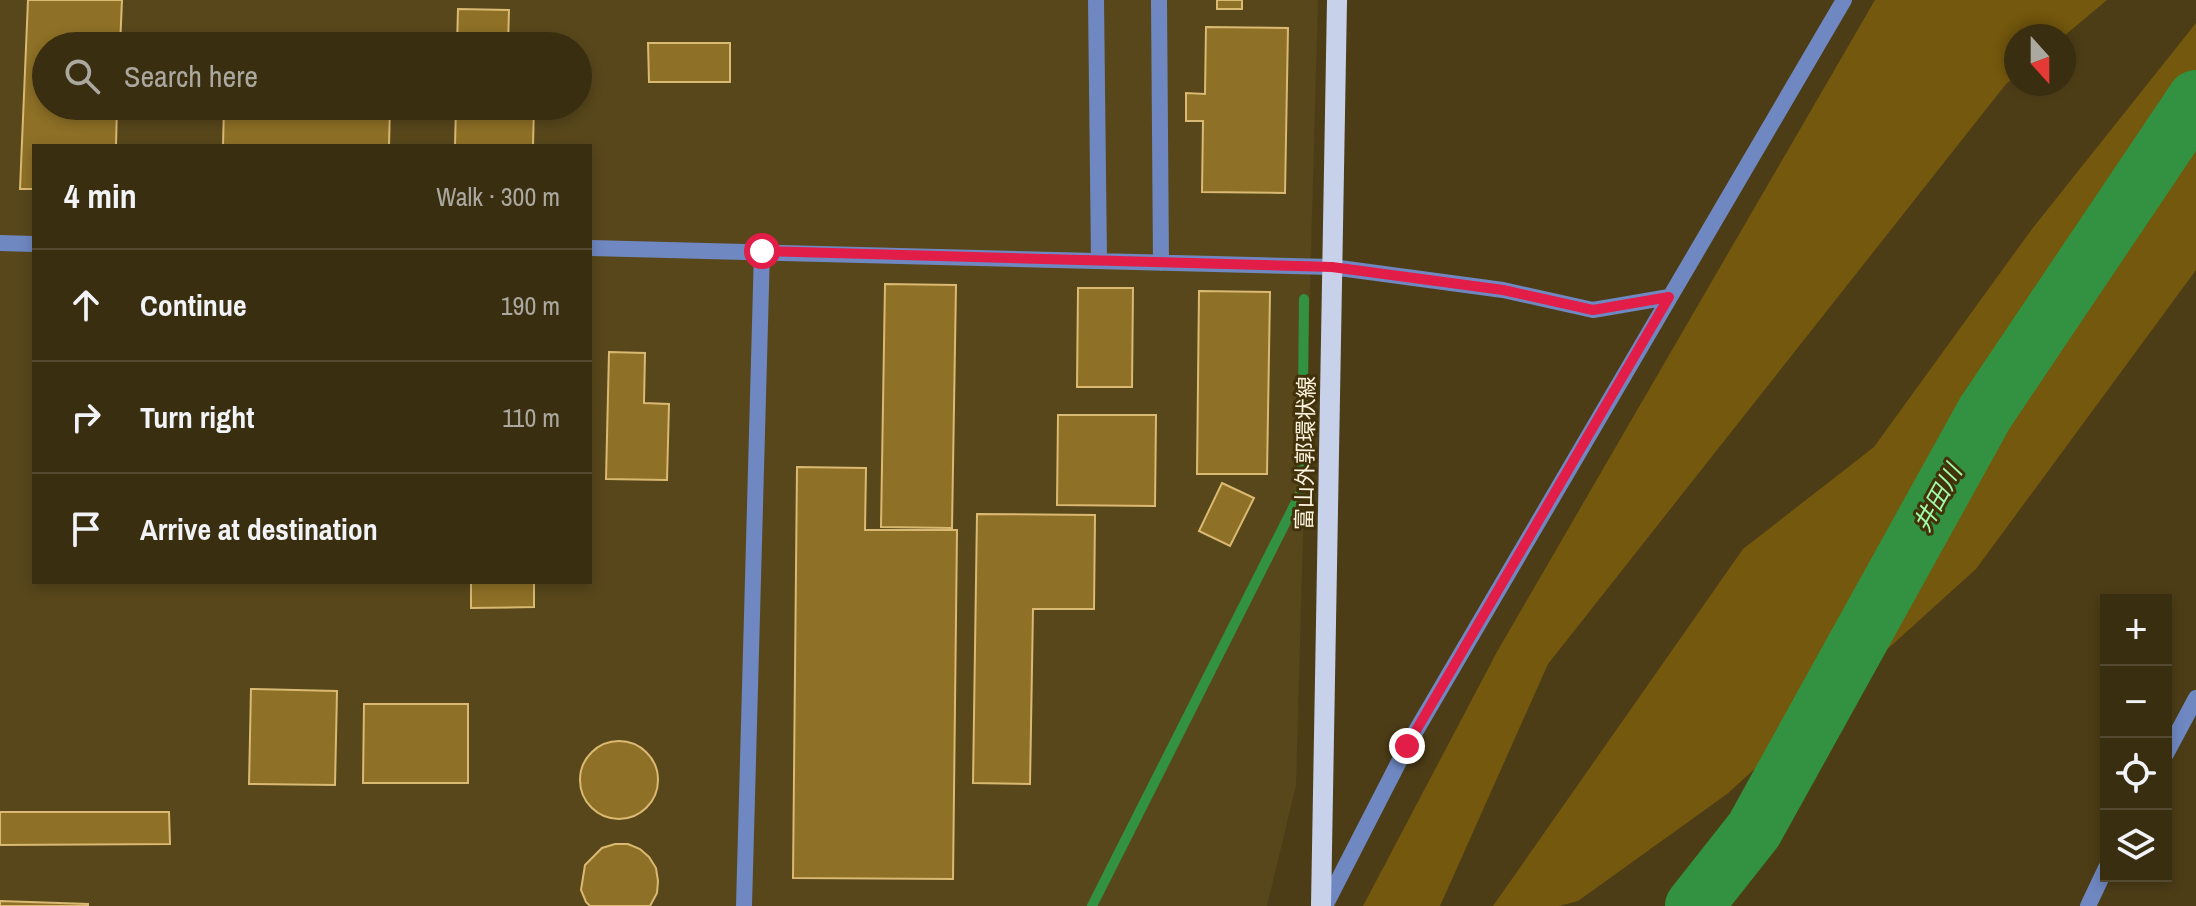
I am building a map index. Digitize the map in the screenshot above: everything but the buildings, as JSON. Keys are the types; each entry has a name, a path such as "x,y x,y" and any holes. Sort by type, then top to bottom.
{"main road":[{"name":"富山外郭環状線","path":"1323,906 1337,0"}],"street":[{"path":"1096,0 1099,261"},
{"path":"1159,0 1161,263"},
{"path":"1323,906 1407,746 1844,0"},
{"path":"0,243 32,244"},
{"path":"592,248 1332,267 1503,290 1593,310 1669,297"},
{"path":"744,906 762,251"},
{"path":"2172,743 2196,698"},
{"path":"2088,906 2100,881"}],"shaded area":[{"path":"0,0 1318,0 1296,785 1267,906 0,906"},
{"path":"1875,0 2107,0 2076,26 2004,24 2004,87 1548,664 1440,906 1363,906 1498,650"},
{"path":"2196,23 2196,270 1976,569 1727,794 1578,901 1559,906 1493,906 1743,549 1874,447 2032,229"}],"waterway":[{"name":"井田川","path":"1694,906 1754,830 1985,413 2196,99"},
{"path":"1092,906 1302,490 1304,299"}],"route":[{"path":"762,251 1332,267 1503,290 1593,310 1669,297 1407,746"}]}
